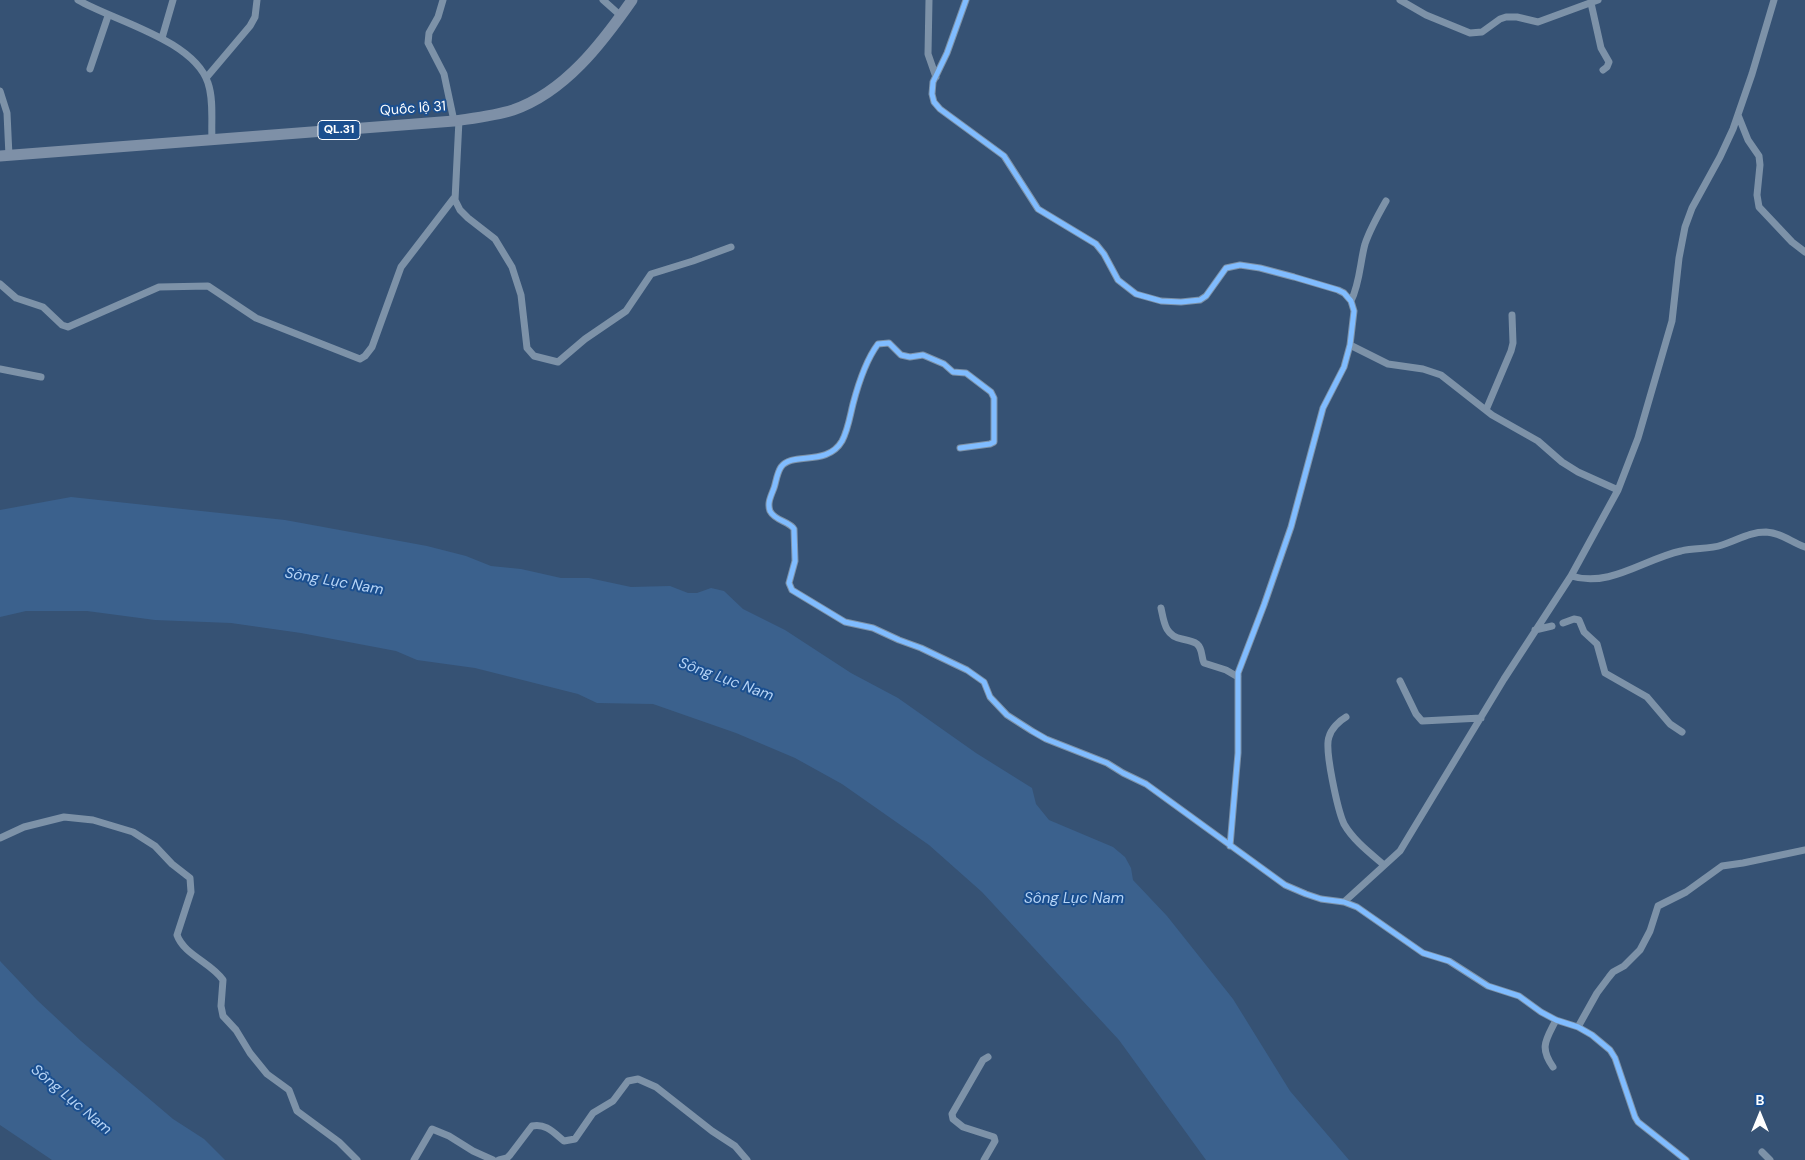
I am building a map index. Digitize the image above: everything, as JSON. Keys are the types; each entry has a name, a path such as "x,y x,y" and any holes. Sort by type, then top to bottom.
{"highway":[{"name":"Quốc lộ 31","path":"5,156 456,121 514,110 534,101 558,84 585,60 632,0"}],"street":[{"path":"78,0 108,16 162,38 200,68 206,78 210,92 212,140"},
{"path":"162,38 173,0"},
{"path":"206,78 250,26 254,17 257,0"},
{"path":"443,0 438,17 429,33 428,43 444,74 456,121 458,149 454,198 460,210 495,239 512,267 520,294 527,348 534,356 558,362 585,339 626,311 651,274 731,247"},
{"path":"602,0 621,16"},
{"path":"929,0 928,54 936,76"},
{"path":"966,0 948,53 936,76 932,90 937,106 1004,156 1038,209 1096,244 1104,254 1118,280 1136,294 1161,301 1181,302 1200,300 1206,296 1226,268 1240,265 1294,277 1338,290 1351,301 1354,311 1350,345 1342,372 1324,406 1297,507 1238,677 1238,753 1230,846"},
{"path":"1400,0 1426,15 1470,33 1482,32 1506,17 1517,17 1538,22 1595,2 1601,48 1609,62 1603,70"},
{"path":"1344,902 1400,851 1570,576 1618,490 1638,438 1671,327 1675,307 1680,249 1685,227 1692,208 1720,157 1738,115 1764,38 1774,0"},
{"path":"90,69 108,16"},
{"path":"0,91 7,113 5,156"},
{"path":"1738,115 1748,140 1759,156 1757,195 1760,207 1792,242 1805,252"},
{"path":"0,284 16,298 43,307 62,325 68,327 159,287 208,286 256,318 360,359 366,356 372,348 401,267 454,198"},
{"path":"1351,301 1356,290 1367,238 1386,201"},
{"path":"1486,410 1513,344 1512,316"},
{"path":"960,448 994,442 994,398 991,392 966,373 953,372 944,364 924,355 910,357 901,354 889,343 878,344 862,379 840,444 824,455 810,459 791,460 781,468 769,505 772,514 794,529 795,561 790,577 790,587 844,622 873,628 922,648 967,670 984,682 990,697 1006,715 1046,739 1107,763 1146,784 1291,888 1321,899 1344,902 1357,907 1423,953 1449,961 1488,986 1519,996 1541,1012 1556,1020 1578,1027 1592,1035 1610,1050 1615,1058 1638,1122 1686,1160"},
{"path":"1350,345 1388,364 1423,369 1436,373 1486,410 1534,438 1574,470 1618,490"},
{"path":"0,369 41,377"},
{"path":"1570,576 1584,579 1610,577 1673,553 1694,548 1712,548 1753,533 1777,533 1805,547"},
{"path":"1161,608 1169,634 1175,638 1196,643 1199,645 1204,663 1226,670 1238,677"},
{"path":"1563,623 1574,619 1579,620 1584,632 1597,644 1605,673 1647,697 1670,724 1682,732"},
{"path":"1535,630 1552,626"},
{"path":"1400,681 1416,714 1422,721 1481,718"},
{"path":"1346,717 1333,730 1328,740 1338,808 1348,830 1384,865"},
{"path":"0,838 24,827 58,818 93,820 133,832 155,846 172,864 188,875 191,883 191,892 177,934 178,938 192,954 220,975 223,980 221,1006 223,1016 236,1030 250,1053 267,1074 289,1090 297,1111 339,1142 357,1160"},
{"path":"1578,1027 1597,992 1613,972 1624,966 1640,950 1650,931 1658,906 1686,892 1722,866 1805,850"},
{"path":"1553,1067 1546,1057 1545,1043 1556,1020"},
{"path":"984,1160 995,1140 994,1137 963,1127 953,1119 952,1114 983,1060 988,1057"},
{"path":"499,1160 510,1155 532,1126 541,1125 547,1127 564,1141 575,1139 593,1113 613,1100 626,1083 634,1079 656,1087 712,1131 735,1146 747,1160"},
{"path":"414,1160 432,1129 449,1136 473,1152 493,1160"},
{"path":"1762,1152 1770,1160"}],"water":[{"path":"71,497 285,520 427,546 466,556 491,566 521,569 561,578 589,578 631,587 670,586 688,593 697,593 711,588 724,591 743,609 785,630 851,673 898,698 976,753 1032,788 1036,804 1049,820 1113,847 1125,857 1131,868 1133,880 1167,916 1233,999 1290,1091 1349,1160 1206,1160 1119,1040 982,892 929,845 842,784 795,758 736,733 653,704 597,703 578,694 475,668 417,660 396,651 301,633 231,623 155,620 87,611 26,611 0,617 0,510"},
{"name":"Sông Lục Nam","path":"0,961 37,1000 81,1041 173,1119 204,1139 225,1160 52,1160 0,1125"}],"cycle path":[{"path":"966,0 947,53 933,82 932,94 934,102 940,109 1004,156 1038,209 1096,244 1104,254 1118,280 1136,294 1161,301 1181,302 1200,300 1206,296 1226,268 1240,265 1260,268 1338,290 1344,293 1351,301 1354,311 1350,345 1344,367 1323,408 1291,527 1238,673 1238,753 1230,846"},
{"path":"960,448 994,442 994,398 991,392 966,373 953,372 944,364 923,355 910,357 901,355 889,343 878,344 863,373 847,428 842,441 836,449 828,454 786,462 778,472 769,508 775,517 789,524 794,529 795,561 789,583 792,590 845,622 873,628 967,670 984,682 990,697 1007,715 1046,739 1107,763 1146,784 1285,885 1321,899 1344,902 1357,907 1423,953 1449,961 1488,986 1519,996 1541,1012 1556,1020 1578,1027 1592,1035 1610,1050 1615,1058 1638,1122 1686,1160"}]}
